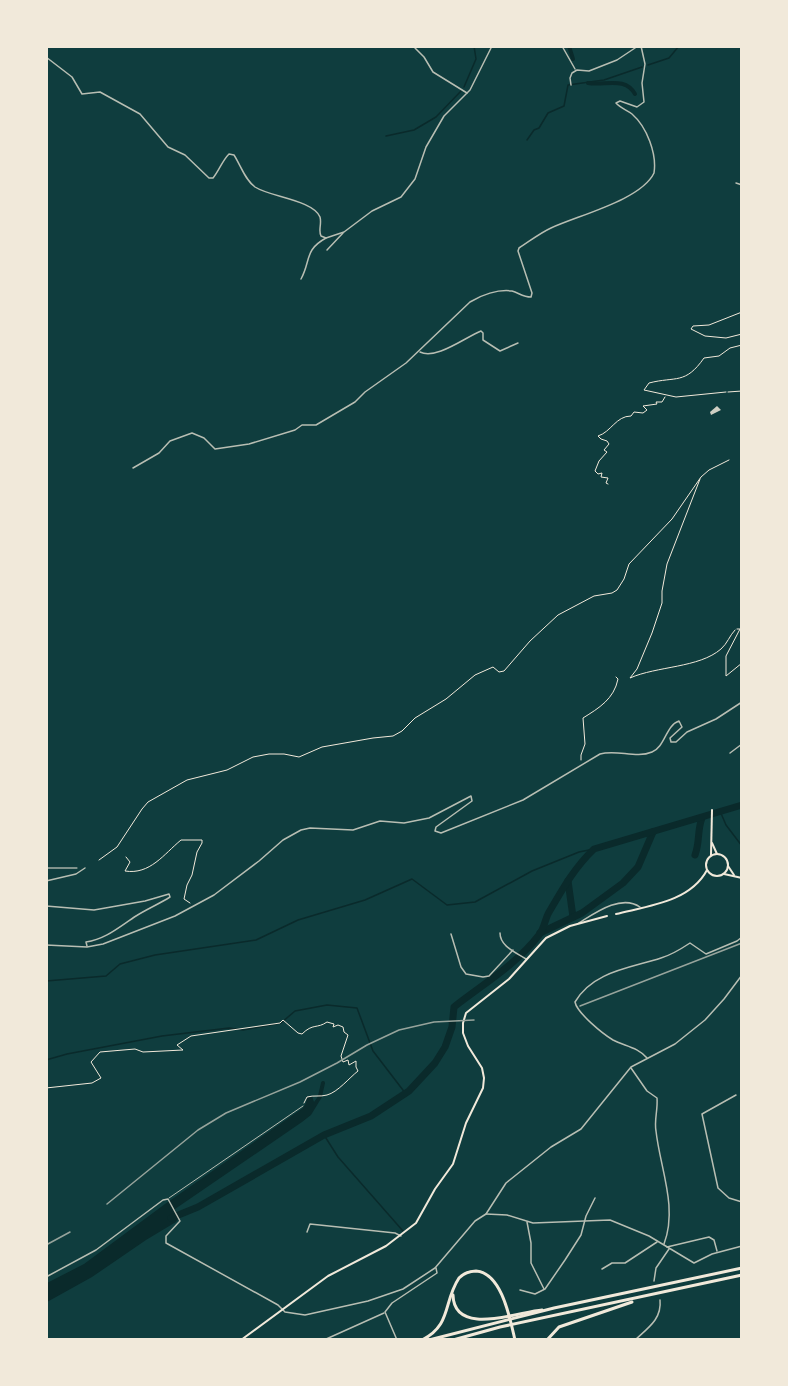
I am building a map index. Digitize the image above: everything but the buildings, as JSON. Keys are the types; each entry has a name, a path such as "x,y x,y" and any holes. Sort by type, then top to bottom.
{"highway":[{"path":"429,1340 554,1308 741,1268"},
{"path":"422,1340 434,1333 443,1321 453,1290 462,1275 473,1271 485,1273 498,1286 515,1340"},
{"path":"453,1340 500,1327 741,1275"},
{"path":"453,1290 453,1301 457,1310 469,1318 496,1318 554,1308"},
{"path":"547,1340 559,1327 648,1296"}],"main road":[{"path":"702,880 707,870 707,860 711,855 712,811"},
{"path":"711,838 718,854"},
{"path":"711,855 718,854 727,859 728,866 736,877"},
{"path":"724,874 728,866"},
{"path":"707,870 712,875 724,874 741,878"},
{"path":"616,914 685,894 712,875"},
{"path":"241,1340 328,1276 386,1246 419,1219 435,1189 451,1168 465,1127 482,1090 484,1078 482,1068 464,1036 462,1025 465,1015 473,1006 488,998 503,985 546,938 578,924 607,916"}],"street":[{"path":"327,250 344,232 372,211 401,197 415,179 426,147 444,116 468,93 492,46"},
{"path":"562,46 577,70"},
{"path":"133,468 159,453 170,441 192,433 204,438 215,448 249,444 295,430 302,425 316,425 355,402 419,351 470,302 480,296 512,291 531,297 530,284 519,248 549,229 624,199 652,178 655,171 652,150 645,131 635,117 616,103 620,100 637,107 644,102 642,83 645,64 639,46 617,60 589,71 577,70 572,73 570,84"},
{"path":"415,48 433,72 468,93"},
{"path":"46,57 72,77 79,92 100,92 140,114 168,147 185,155 209,178 216,174 229,154 234,155 249,182 255,187 295,201 316,212 320,218 319,231 321,236 326,238"},
{"path":"736,183 741,185"},
{"path":"301,279 307,268 310,249 326,238 344,232"},
{"path":"419,351 425,354 440,352 481,331 483,340 500,351 518,343"},
{"path":"46,945 87,947 103,944 175,916 222,889 290,834 301,830 310,828 352,830 380,821 404,823 429,818 471,796 472,801 436,827 435,831 441,833 515,803 600,754 652,752 660,746 676,721 681,723 682,727 671,736 670,740 673,743 687,732 716,719 741,702"},
{"path":"730,753 741,744"},
{"path":"46,881 76,874 85,868"},
{"path":"46,906 100,909 169,894 170,897 164,901 98,941 86,942 87,947"},
{"path":"578,924 610,906 632,904 641,908"},
{"path":"500,933 503,944 526,959"},
{"path":"451,934 461,967 466,974 489,976 513,950"},
{"path":"648,1058 643,1053 612,1040 579,1011 575,1002 582,992 620,968 664,957 690,944 706,954 737,941 741,937"},
{"path":"46,1276 96,1250 163,1200 169,1200 180,1224 166,1236 166,1243 278,1305 286,1313 305,1315 368,1301 403,1288 435,1268 475,1221 486,1214 506,1183 562,1140 581,1129 631,1068 685,1037 705,1020 741,975"},
{"path":"631,1068 647,1091 657,1098 656,1131 669,1207 666,1247 656,1268 654,1281"},
{"path":"736,1095 702,1114 718,1188 729,1198 741,1202"},
{"path":"520,1290 535,1294 545,1289 581,1235 584,1221 595,1198"},
{"path":"486,1214 507,1215 527,1222 609,1220 657,1241 696,1263 718,1252 741,1246"},
{"path":"527,1222 531,1242 531,1263 545,1289"},
{"path":"307,1232 310,1224 395,1233 401,1236"},
{"path":"666,1247 709,1237 714,1240 718,1252"},
{"path":"602,1269 612,1263 625,1263 657,1241"},
{"path":"324,1340 385,1312 392,1302 437,1273 435,1268"},
{"path":"635,1340 656,1319 660,1311 660,1300"},
{"path":"385,1312 397,1340"}],"lane":[{"path":"169,1200 303,1106"}],"path":[{"path":"741,312 710,325 693,326 690,329 705,336 726,338 741,334"},
{"path":"741,345 730,348 719,356 704,358 698,366 681,379 649,383 644,390 679,397 741,391"},
{"path":"608,484 606,483 608,478 601,477 602,473 598,474 595,471 601,458 607,452 604,450 609,444 598,435 604,434 614,423 627,415 645,412 647,410 644,406 656,405 656,402 662,402 666,396"},
{"path":"99,860 117,847 148,802 188,780 227,770 253,757 285,754 299,757 322,747 393,736 483,670 493,667 499,672 504,671 530,641 558,615 594,596 618,590 629,564 672,519 701,477 709,470 729,460"},
{"path":"701,477 668,564 662,591 662,603 652,633 637,669 630,678 700,660 721,649 739,627 726,656 726,676 729,676 741,663"},
{"path":"585,764 580,755 585,744 583,718 608,702 617,685 616,677"},
{"path":"126,857 130,862 125,871 140,871 155,865 181,840 202,840 184,899 192,904 200,902"},
{"path":"46,868 85,868"},
{"path":"46,1088 92,1083 101,1078 91,1062 100,1052 135,1049 143,1052 183,1050 177,1045 191,1036 284,1021 302,1034 307,1028 314,1025 322,1026 327,1022 334,1024 333,1027 338,1025 343,1027 344,1032 348,1035 341,1056 343,1062 348,1059 349,1065 357,1061 358,1071 332,1093 307,1097 303,1106"}],"water":[{"path":"319,1095 322,1097 311,1115 175,1209 178,1219 176,1222 92,1277 47,1302 47,1283 84,1264 165,1204 303,1108 307,1097 312,1096 314,1102"}],"waterway":[{"path":"464,87 476,59 474,46"},
{"path":"569,46 573,59"},
{"path":"648,65 669,58 679,46"},
{"path":"527,140 534,130 539,128 548,113 564,106 568,85 604,80 642,67"},
{"path":"588,83 620,83 631,88 635,94"},
{"path":"386,136 414,130 436,117 462,90"},
{"path":"171,1218 198,1207 324,1135 371,1116 409,1091 435,1063 445,1047 452,1027 454,1007 510,965 530,946 541,933 548,914 569,880 594,849 742,805"},
{"path":"720,811 726,825 742,846"},
{"path":"695,855 702,818"},
{"path":"540,933 582,913 623,883 638,867 653,832"},
{"path":"46,981 106,976 120,964 155,955 256,940 298,920 365,900 412,879 447,905 475,902 532,871 579,852 594,849"},
{"path":"568,881 573,917"},
{"path":"46,1060 162,1036 229,1028 243,1030 281,1023 295,1011 327,1005 357,1008 373,1051 406,1094"},
{"path":"320,1096 323,1083"},
{"path":"324,1135 338,1157 403,1231"}],"railway":[{"path":"580,1006 742,943"},
{"path":"107,1204 198,1130 226,1113 300,1082 399,1030 434,1022 474,1020"},
{"path":"46,1245 70,1232"}]}
